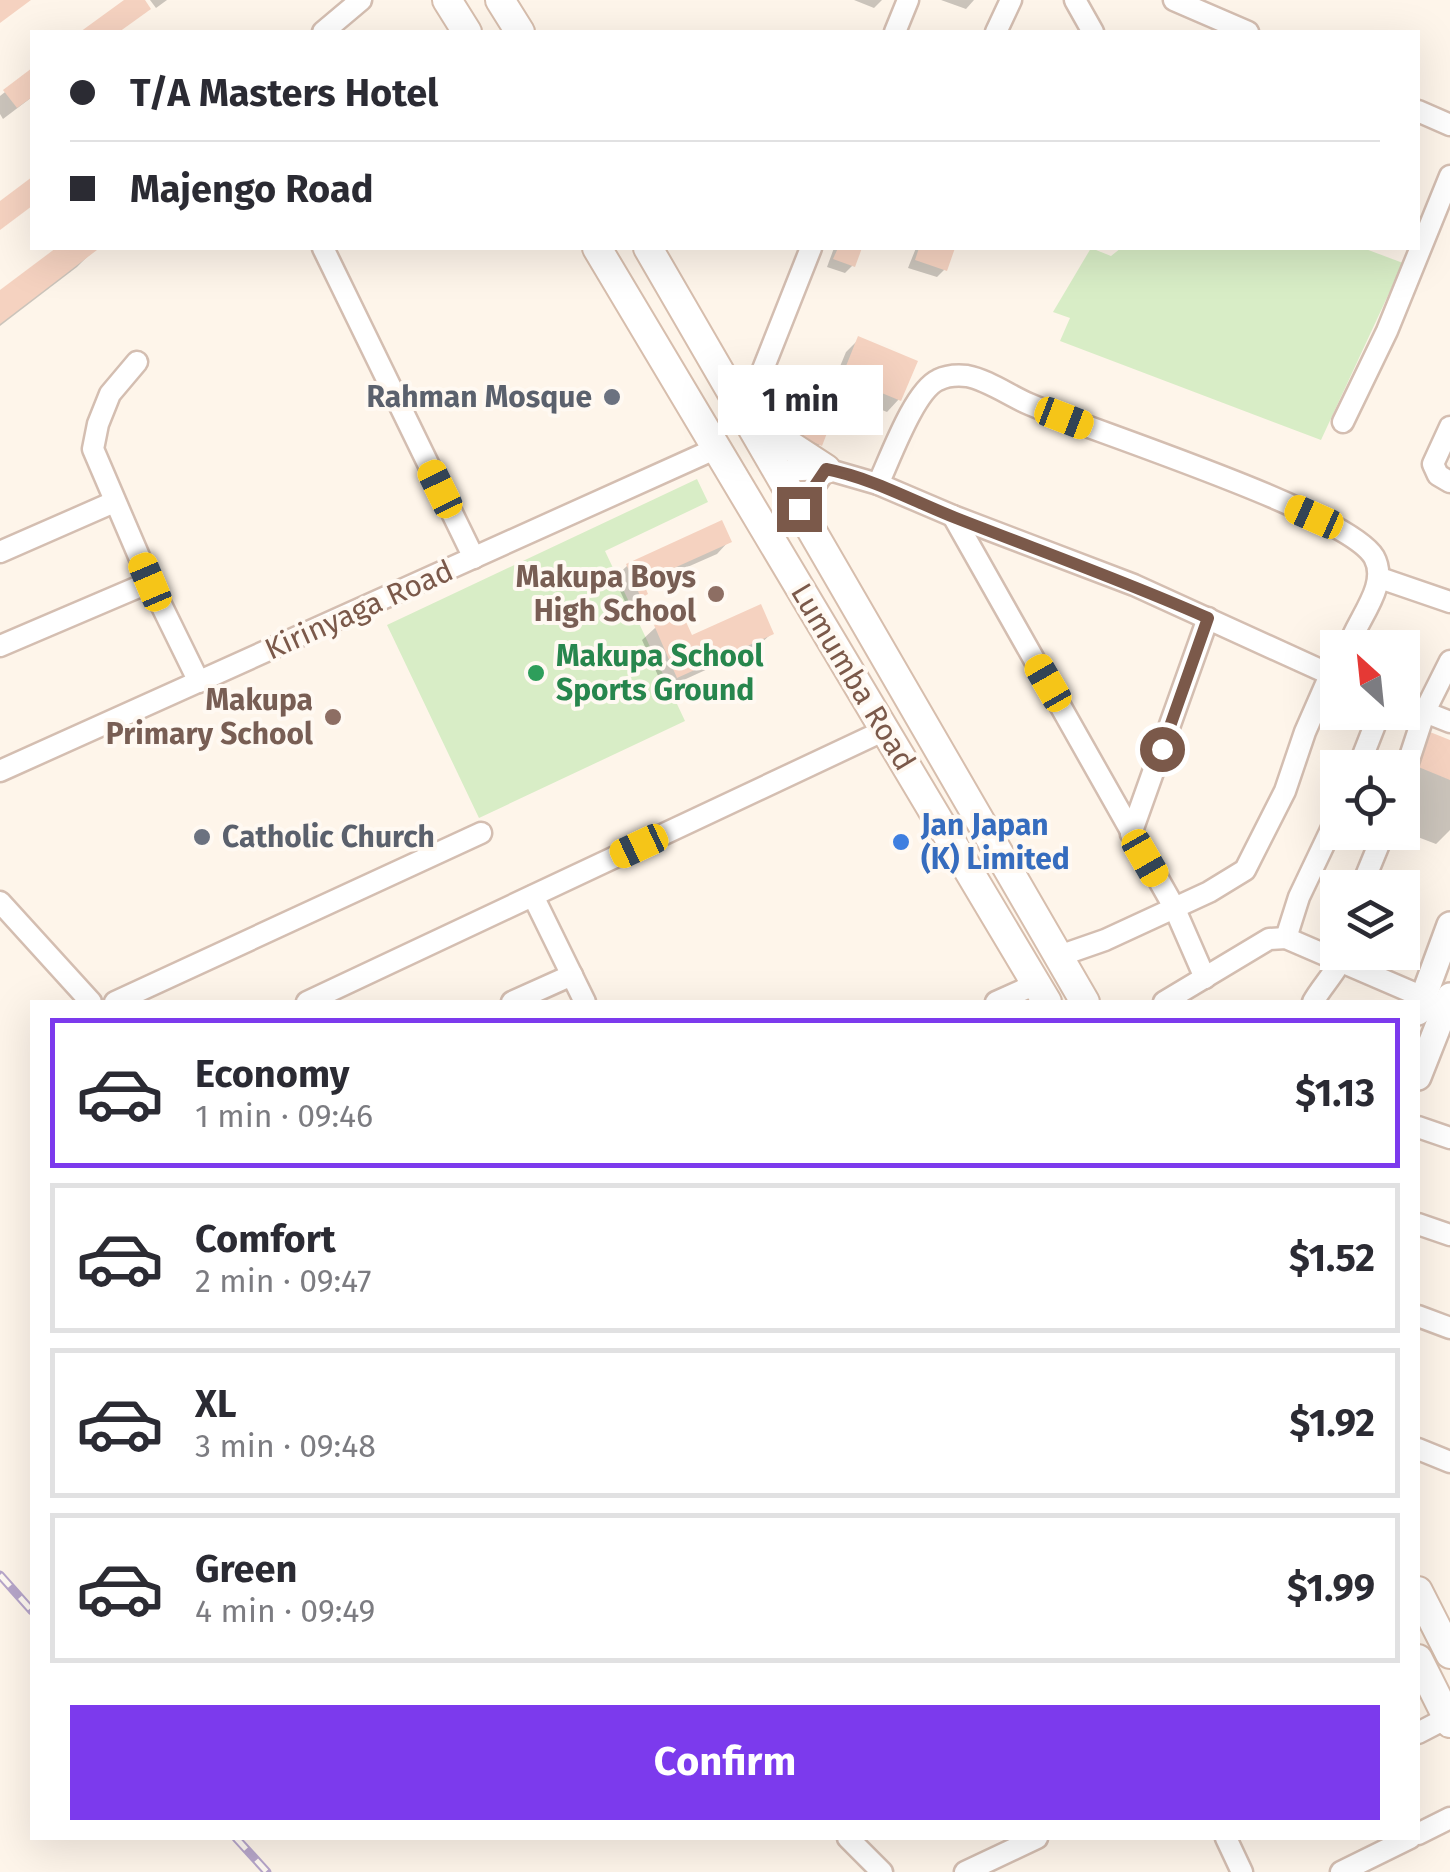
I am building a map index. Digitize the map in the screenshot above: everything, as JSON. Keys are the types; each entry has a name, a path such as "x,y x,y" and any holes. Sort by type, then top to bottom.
{"main road":[{"path":"448,0 466,30"},
{"path":"500,0 519,30"},
{"name":"Lumumba Road","path":"598,250 1042,993"},
{"name":"Lumumba Road","path":"649,250 1085,1000"},
{"path":"688,400 723,374"},
{"path":"747,414 793,450 826,469"},
{"path":"740,490 778,471"},
{"path":"1420,1595 1450,1654"},
{"path":"1420,1663 1449,1721"}],"street":[{"path":"325,30 361,0"},
{"path":"896,30 908,0"},
{"path":"997,30 1011,0"},
{"path":"1074,0 1092,30"},
{"path":"1174,0 1243,30"},
{"path":"1420,112 1450,125"},
{"path":"1423,229 1450,176"},
{"path":"324,250 474,558"},
{"path":"747,414 810,250"},
{"path":"1343,422 1414,250"},
{"path":"136,362 110,394 93,449 150,582 199,682"},
{"path":"723,374 762,368"},
{"path":"878,484 922,394 934,382 971,376 1030,404 1256,491 1343,530 1367,548 1376,560 1380,578 1356,630"},
{"path":"1450,427 1433,464 1438,475 1450,482"},
{"name":"Kirinyaga Road","path":"0,771 717,448"},
{"path":"778,471 826,469 878,484 1134,585 1320,667"},
{"path":"799,509 826,469"},
{"path":"0,552 114,502"},
{"path":"953,516 1174,907 1205,978"},
{"path":"1380,578 1450,602"},
{"path":"0,646 150,582"},
{"path":"1131,834 1208,618"},
{"path":"1412,750 1425,711 1450,661"},
{"path":"1059,956 1105,940 1209,892 1245,870 1285,791 1305,732 1320,702"},
{"path":"1420,709 1450,722"},
{"path":"311,1000 885,730"},
{"path":"120,1000 481,833"},
{"path":"1286,938 1299,897 1321,850"},
{"path":"533,896 584,1000"},
{"path":"0,902 90,1000"},
{"path":"1420,1069 1450,924"},
{"path":"1167,1000 1269,939 1286,938 1320,949"},
{"path":"1314,1000 1332,970"},
{"path":"1363,970 1409,1000"},
{"path":"516,1000 572,975"},
{"path":"1006,1000 1042,993"},
{"path":"1432,1015 1450,996"},
{"path":"1420,1128 1450,1138"},
{"path":"1420,1225 1450,1235"},
{"path":"1420,1317 1450,1328"},
{"path":"1420,1450 1450,1462"},
{"path":"1420,1731 1449,1721"},
{"path":"1420,1833 1450,1818"},
{"path":"850,1840 882,1872"},
{"path":"964,1872 1032,1840"},
{"path":"1227,1840 1242,1872"},
{"path":"1341,1872 1406,1840"}],"green space":[{"path":"1090,250 1111,256 1118,250 1368,250 1403,263 1321,440 1060,341 1070,318 1053,312"},
{"name":"Makupa School Sports Ground","path":"697,479 708,502 605,551 685,721 479,818 387,625"}],"building":[{"path":"0,0 31,0 0,23"},
{"path":"124,0 145,0 151,9 122,30 83,30"},
{"path":"30,70 30,98 17,108 3,90"},
{"path":"30,178 30,208 0,230 0,201"},
{"path":"53,250 97,250 0,324 0,290"},
{"path":"837,250 861,250 855,267 833,259"},
{"path":"918,250 954,250 947,271 915,260"},
{"path":"858,336 918,361 901,401 848,379 822,446 793,433 821,367 842,376"},
{"path":"722,520 732,542 643,582 648,594 641,598 626,564"},
{"path":"761,604 774,634 677,678 654,625 682,613 692,635"},
{"path":"1430,732 1450,740 1450,780 1420,768 1420,756"}],"railway":[{"path":"0,1575 30,1609"},
{"path":"238,1840 267,1872"}],"place":[{"name":"Rahman Mosque","path":"612,397"},
{"name":"Makupa Boys High School","path":"716,594"},
{"name":"Makupa School Sports Ground","path":"536,673"},
{"name":"Makupa Primary School","path":"333,717"},
{"name":"Catholic Church","path":"202,837"},
{"name":"Jan Japan (K) Limited","path":"901,842"}],"route":[{"path":"799,509 826,469 838,472 878,484 1134,585 1208,618 1162,749"}]}
